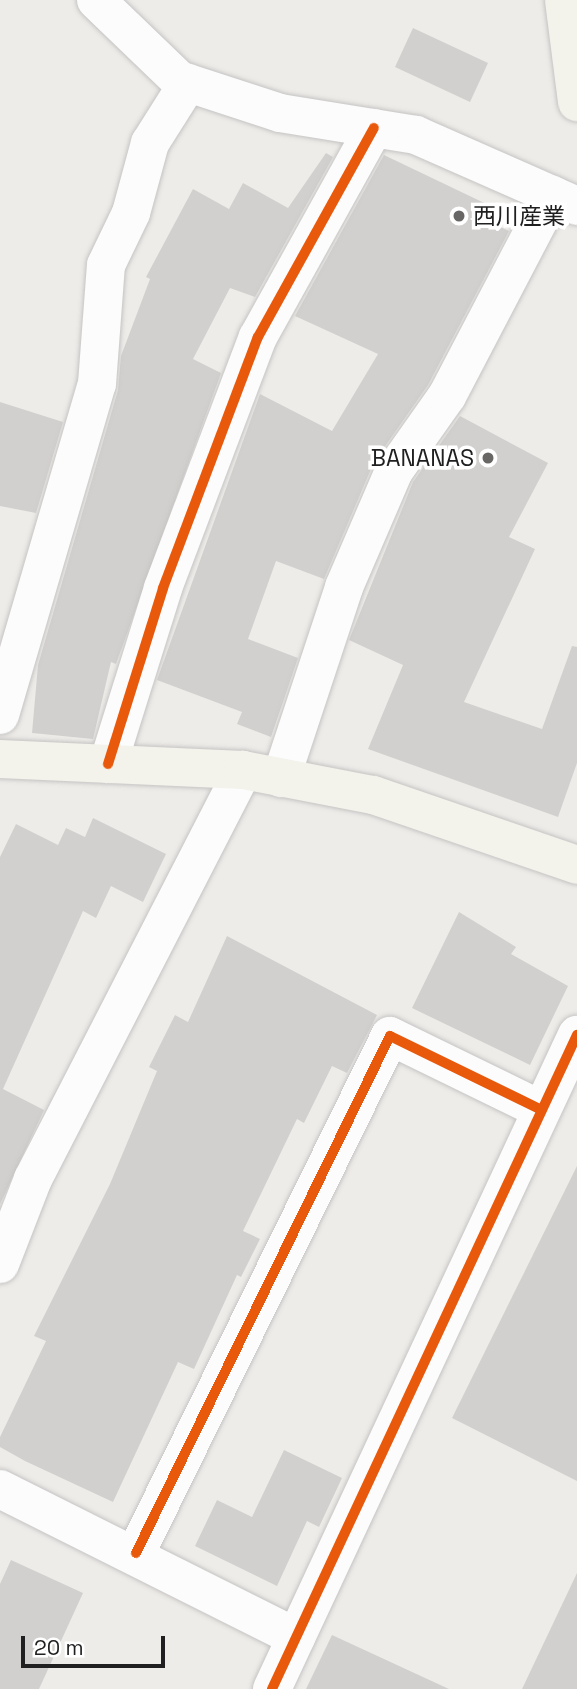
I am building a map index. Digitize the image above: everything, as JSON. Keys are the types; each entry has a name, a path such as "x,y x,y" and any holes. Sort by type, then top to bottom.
{"street":[{"path":"96,0 188,83 280,113 416,135 565,201 447,396 394,471 344,587 281,778"},
{"path":"564,0 577,102"},
{"path":"0,715 97,384 106,265 131,213 150,144 188,83"},
{"path":"108,764 163,588 258,337 374,128"},
{"path":"0,760 243,770 373,795 577,865"},
{"path":"0,1264 33,1179 243,770"},
{"path":"272,1689 540,1109 577,1035"},
{"path":"136,1553 390,1036 540,1109"},
{"path":"0,1489 136,1553 296,1637"}],"building":[{"path":"413,28 488,63 470,102 395,67"},
{"path":"326,153 333,157 255,297 230,288 193,359 221,373 116,664 111,662 93,739 32,733 38,665 118,390 121,356 150,279 146,277 193,189 229,209 243,183 288,208"},
{"path":"384,155 499,210 492,223 509,231 428,385 374,462 324,579 276,561 248,639 298,658 271,737 237,724 242,712 157,680 260,394 332,431 378,354 295,316"},
{"path":"0,402 63,422 36,513 0,506"},
{"path":"460,416 548,463 509,537 535,549 464,702 542,729 572,646 577,647 577,763 558,817 368,749 403,665 349,640 413,482"},
{"path":"93,818 166,854 143,902 111,886 96,918 83,911 3,1089 44,1110 0,1204 0,857 16,824 58,845 66,828 85,837"},
{"path":"459,912 516,947 511,954 568,986 530,1065 412,1008"},
{"path":"227,936 377,1015 347,1073 332,1066 304,1123 297,1119 243,1231 260,1239 241,1277 237,1275 194,1369 178,1362 113,1502 0,1447 0,1437 46,1341 34,1336 110,1184 157,1071 149,1067 175,1015 188,1022"},
{"path":"577,1166 577,1481 452,1418"},
{"path":"284,1450 342,1478 319,1527 307,1521 277,1586 195,1546 217,1500 252,1517"},
{"path":"11,1560 83,1593 39,1689 0,1689 0,1584"},
{"path":"577,1573 577,1689 522,1689"},
{"path":"332,1635 449,1689 306,1689"}],"cycle path":[{"path":"108,764 163,588 258,337 374,128"},
{"path":"272,1689 577,1035"},
{"path":"136,1553 390,1036 540,1109"}],"place":[{"name":"西川産業","path":"459,216"},
{"name":"BANANAS","path":"488,458"}]}
